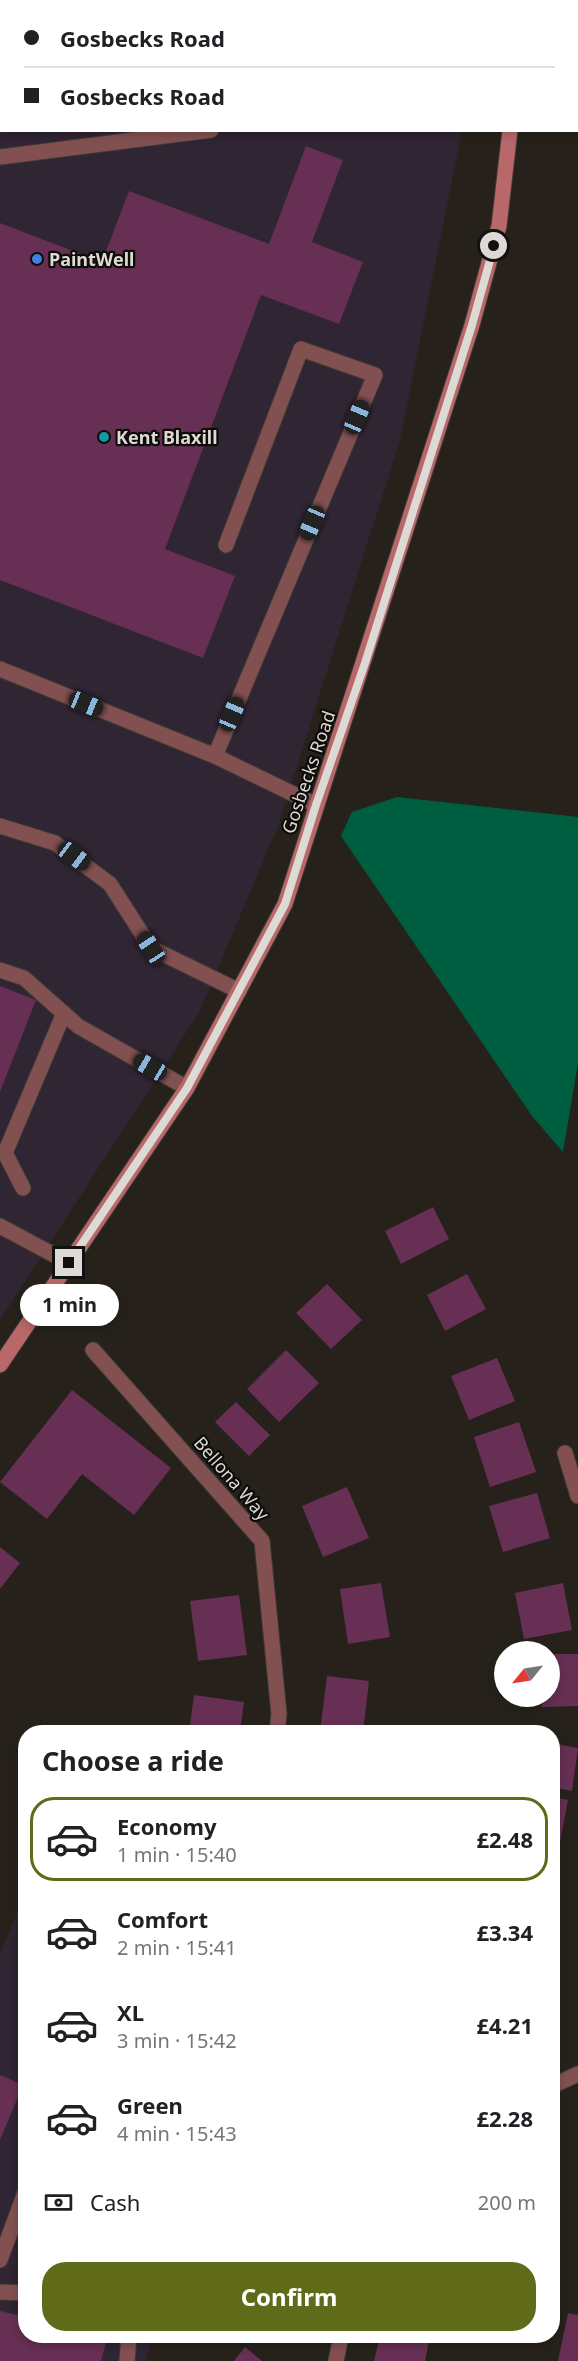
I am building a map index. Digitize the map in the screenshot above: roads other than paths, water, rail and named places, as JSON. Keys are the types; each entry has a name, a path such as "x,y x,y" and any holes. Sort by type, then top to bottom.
{"street":[{"path":"0,157 195,132"},
{"name":"Gosbecks Road","path":"0,1365 187,1088 285,904 365,663 472,325 500,226 510,132"},
{"path":"215,756 375,375 301,349 226,545"},
{"path":"0,669 215,756 316,805"},
{"path":"0,826 55,843 110,884 151,948 239,991"},
{"path":"0,970 24,978 78,1026 187,1088"},
{"path":"23,1188 4,1153 64,1013"},
{"path":"0,1226 69,1263"},
{"name":"Bellona Way","path":"93,1350 262,1541 279,1714 278,1725"},
{"path":"565,1453 578,1496"},
{"path":"560,2082 578,2074"},
{"path":"0,2260 18,2212"},
{"path":"0,2292 18,2293"},
{"path":"127,2361 128,2343"},
{"path":"336,2361 340,2343"}],"place":[{"name":"PaintWell","path":"37,259"},
{"name":"Kent Blaxill","path":"104,437"}]}
